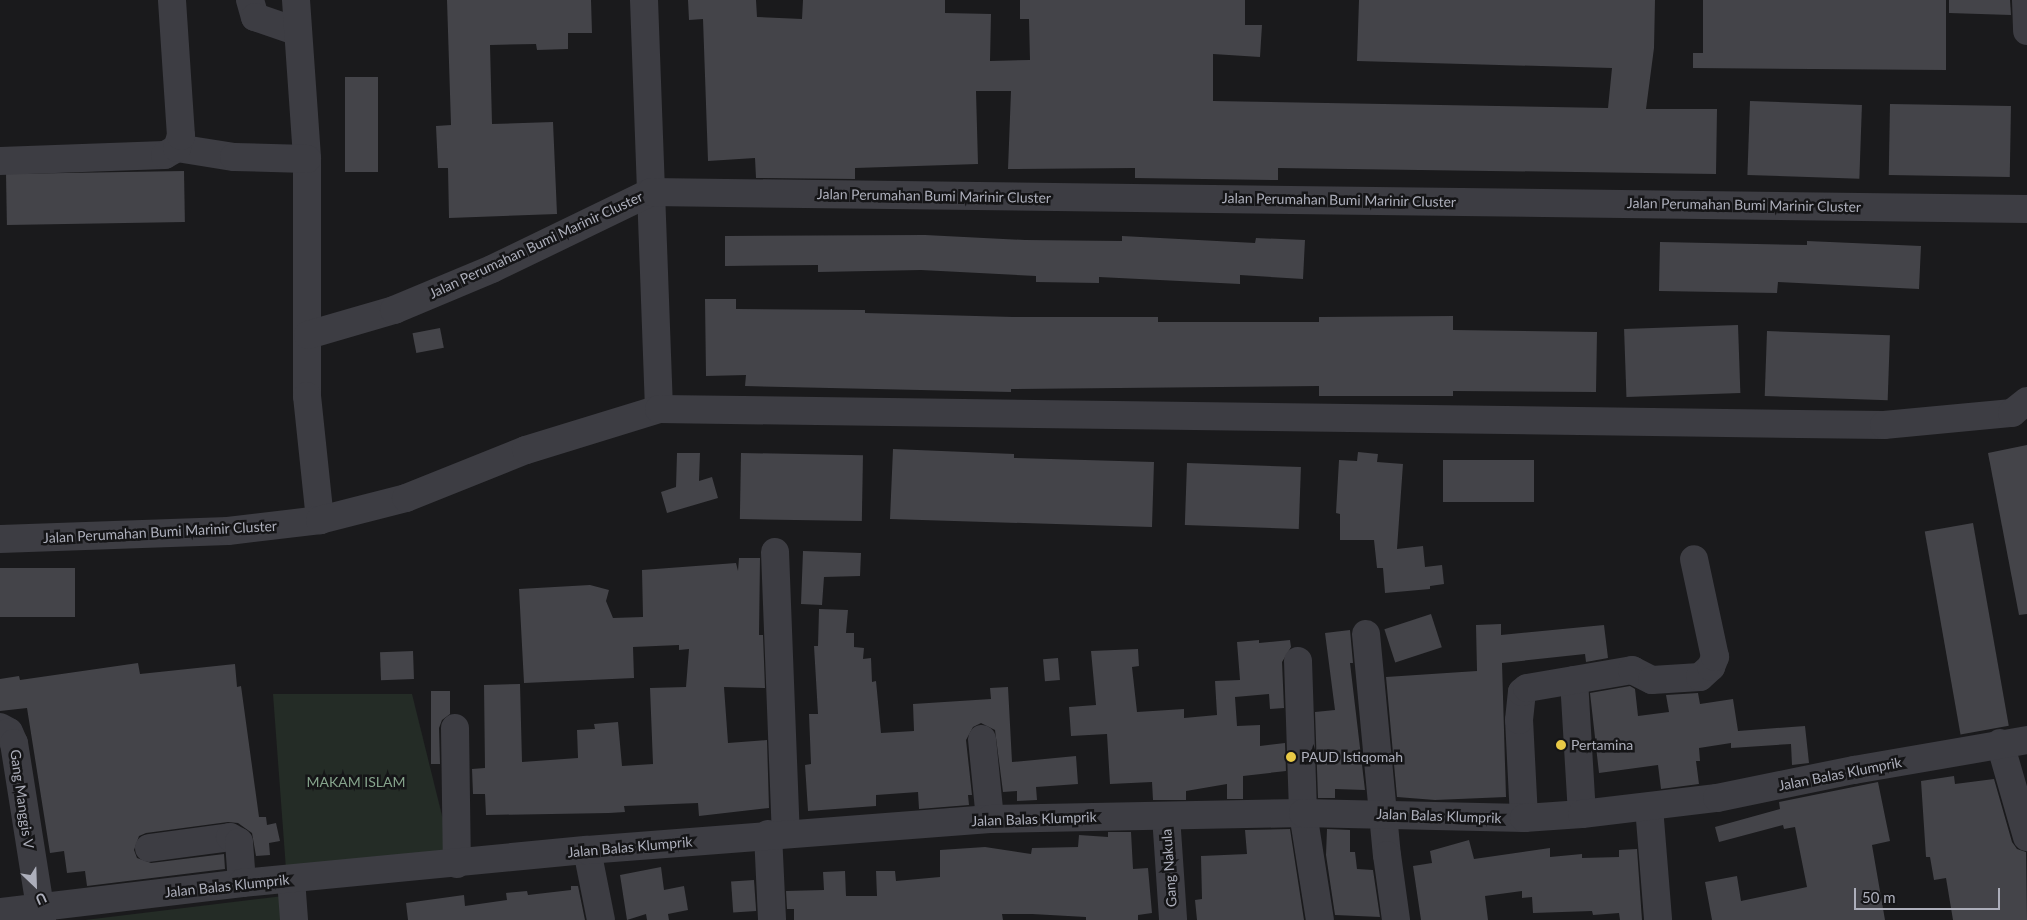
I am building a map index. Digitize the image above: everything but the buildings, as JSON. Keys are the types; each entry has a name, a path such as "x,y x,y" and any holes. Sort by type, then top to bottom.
{"street":[{"path":"172,0 181,136 177,148"},
{"path":"250,0 255,17 296,31"},
{"path":"296,0 296,31 307,159 307,396 320,520"},
{"name":"Jalan Perumahan Bumi Marinir Cluster","path":"644,0 659,409"},
{"path":"2026,0 2027,31"},
{"path":"0,161 165,155 177,148 234,157 307,159"},
{"name":"Jalan Perumahan Bumi Marinir Cluster","path":"308,335 420,299 492,269 651,192 2027,209"},
{"name":"Jalan Perumahan Bumi Marinir Cluster","path":"0,539 228,531 320,520 406,498 526,450 659,409 1884,425 2012,413 2027,401"},
{"path":"772,920 777,834 775,552"},
{"path":"1524,818 1519,720 1522,692 1527,688 1632,670 1652,680 1700,677 1711,667 1714,650 1694,559"},
{"path":"1366,634 1383,814 1396,920"},
{"path":"1298,661 1303,813 1320,920"},
{"path":"1574,680 1582,814"},
{"name":"Gang Manggis V","path":"0,726 9,732 14,743 40,913"},
{"path":"455,728 457,864"},
{"path":"982,739 990,819"},
{"name":"Jalan Balas Klumprik","path":"0,912 40,913 242,883 457,864 587,850 990,819 1303,813 1524,818 1582,814 1717,798 2000,743 2027,740"},
{"path":"2000,743 2027,837"},
{"path":"1649,807 1658,920"},
{"name":"Gang Nakula","path":"1166,816 1172,920"},
{"path":"149,848 230,837 239,842 242,883"},
{"path":"587,850 601,920"},
{"path":"291,879 294,920"}],"green space":[{"name":"MAKAM ISLAM","path":"273,694 412,694 451,852 286,869"},
{"path":"292,895 292,920 85,920"}],"place":[{"name":"Pertamina","path":"1561,745"},
{"name":"PAUD Istiqomah","path":"1291,757"}]}
